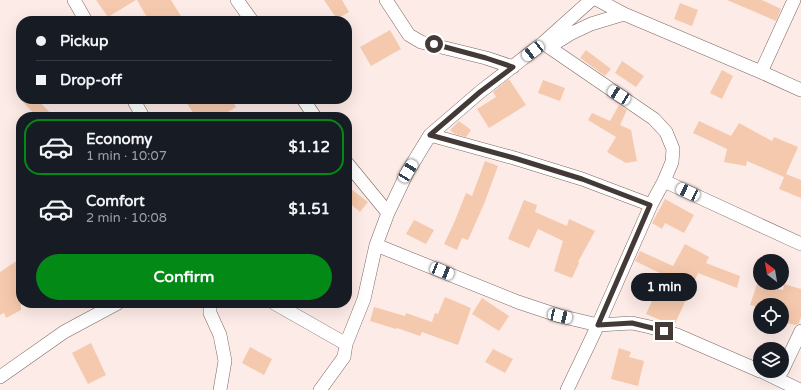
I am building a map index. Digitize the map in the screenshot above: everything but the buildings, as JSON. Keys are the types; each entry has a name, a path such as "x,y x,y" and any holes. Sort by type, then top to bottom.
{"street":[{"path":"74,0 83,16"},
{"path":"237,0 248,16"},
{"path":"386,0 408,35 421,42 486,58 513,67"},
{"path":"546,45 591,0"},
{"path":"598,0 624,14 801,90"},
{"path":"761,72 794,0"},
{"path":"320,390 344,357 346,344 364,299 376,245 388,213 408,171 430,135 480,92 513,67 546,45 591,24 624,14"},
{"path":"546,45 654,119 666,132 673,148 672,162 664,181 650,205 598,325 567,390"},
{"path":"430,135 514,158 582,179 650,205"},
{"path":"352,169 388,213"},
{"path":"664,181 801,244"},
{"path":"376,245 518,302 560,316 598,325 632,323 650,327 677,335 753,368"},
{"path":"0,376 64,332 109,308"},
{"path":"210,308 210,313 220,335 225,361 220,390"},
{"path":"283,308 346,344"},
{"path":"789,357 801,331"},
{"path":"779,378 800,390"}],"route":[{"path":"434,44 513,67 453,114 430,135 514,158 582,179 650,205 598,325 632,323 664,331"}]}
